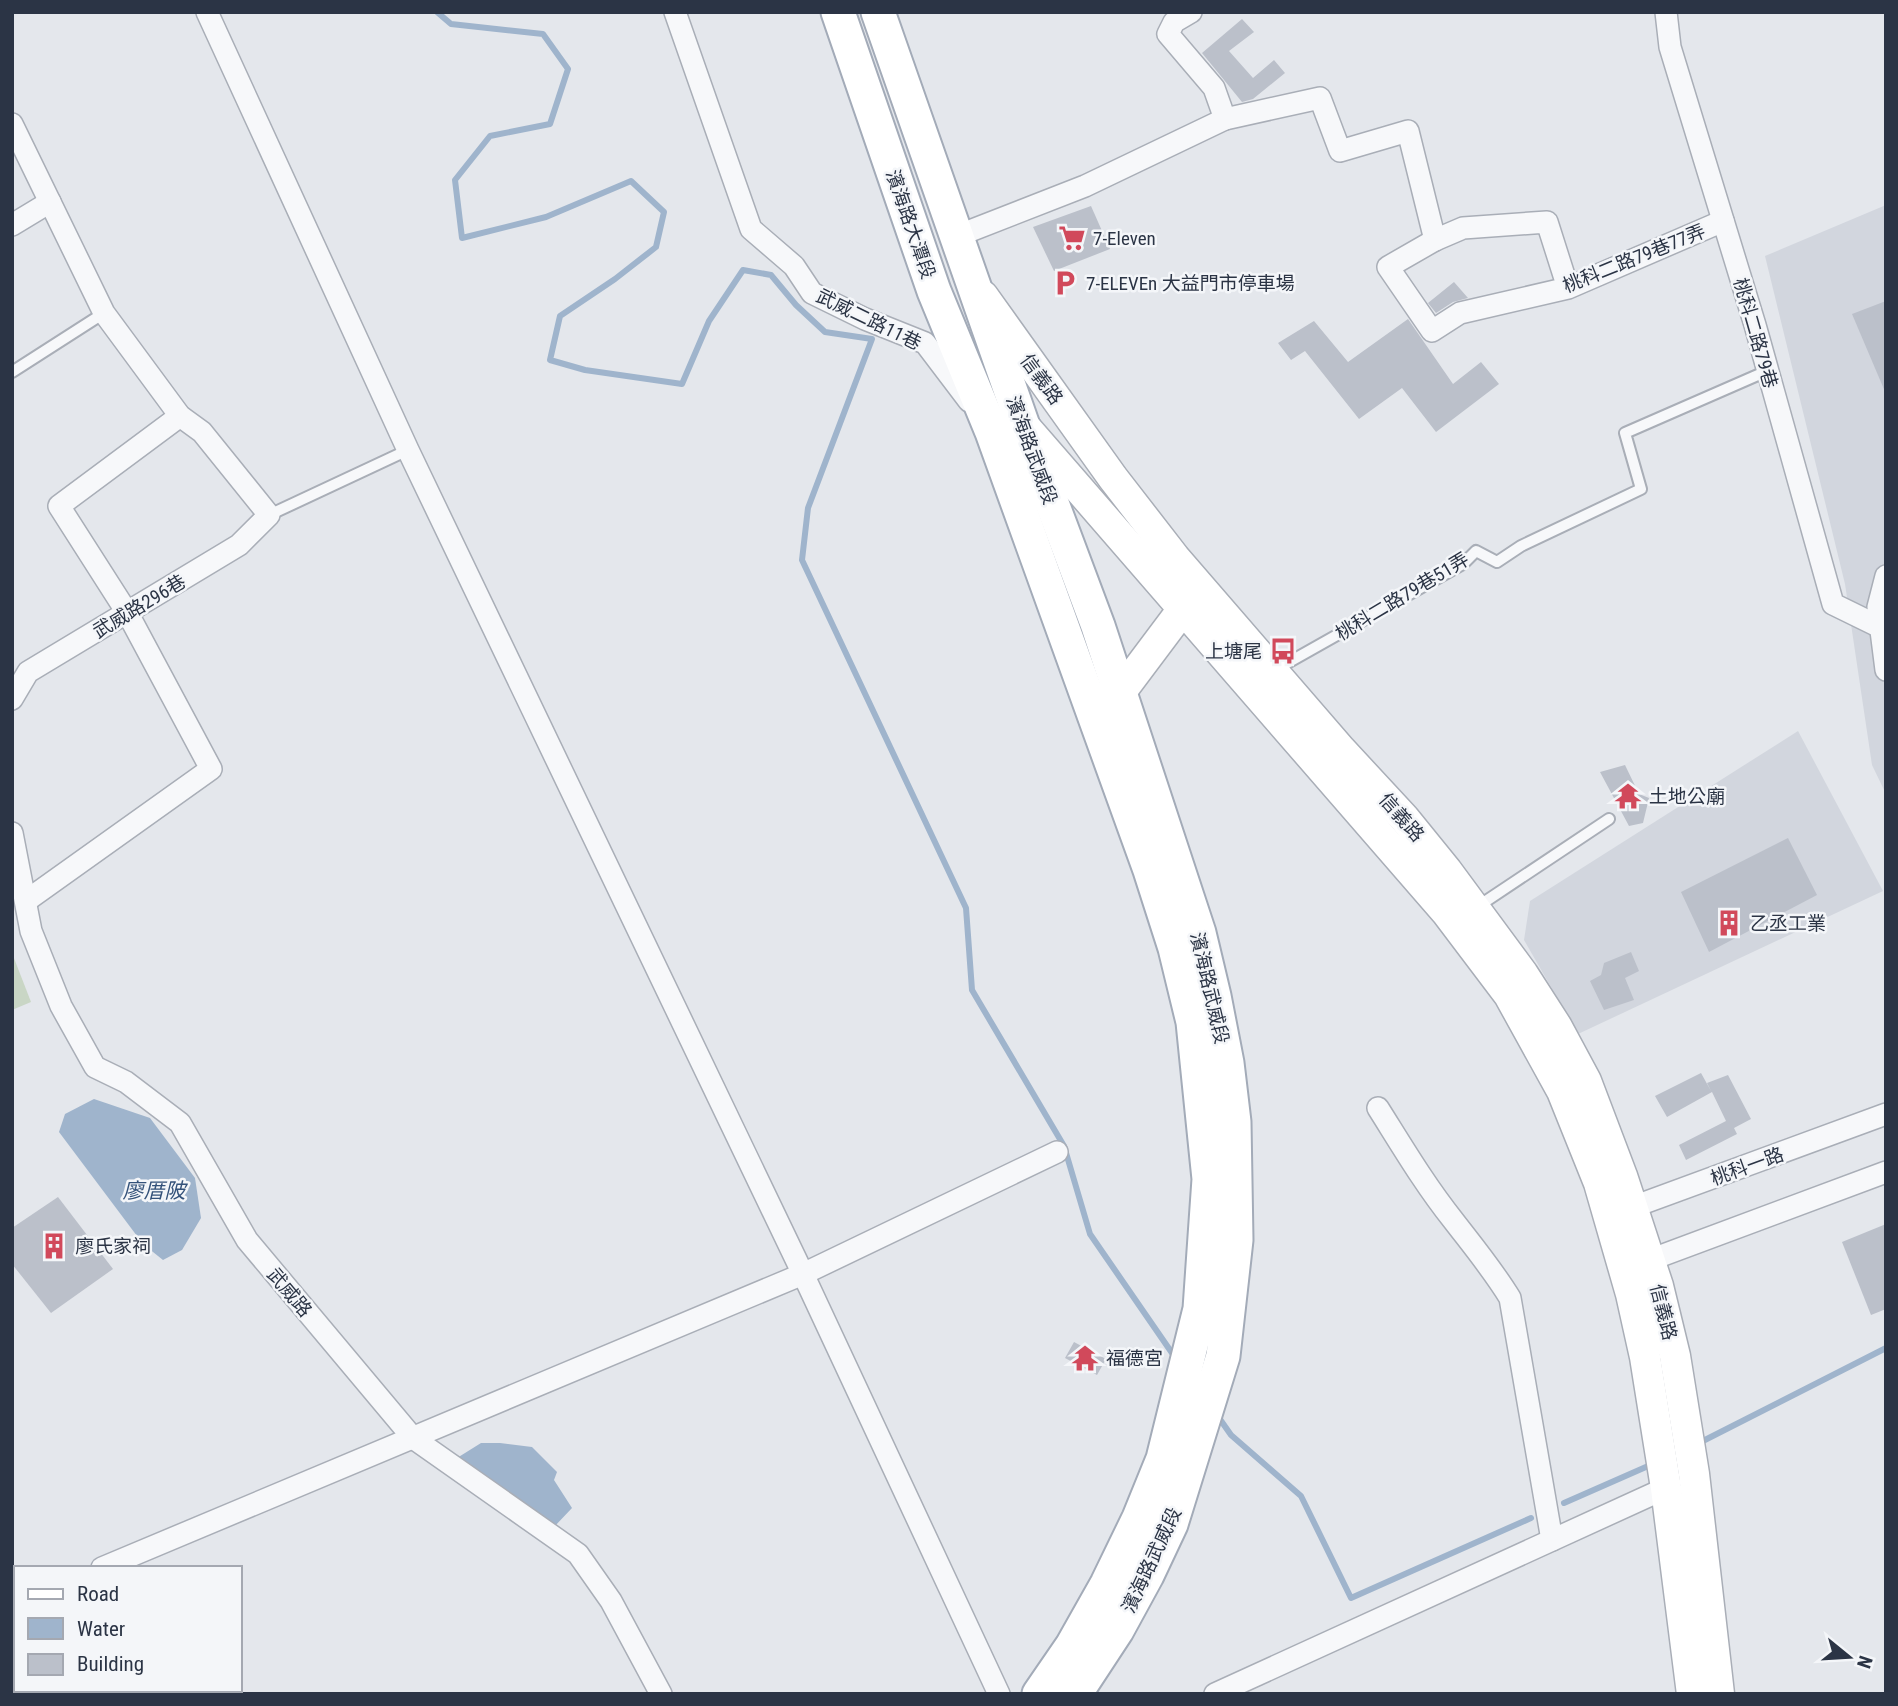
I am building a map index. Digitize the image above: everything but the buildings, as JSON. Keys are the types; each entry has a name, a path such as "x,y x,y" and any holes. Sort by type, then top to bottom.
{"main road":[{"name":"濱海路大潭段","path":"838,12 934,291 1007,428"},
{"name":"濱海路大潭段","path":"878,12 975,285"},
{"name":"濱海路武威段","path":"975,285 1007,428 1175,948 1193,1022 1209,1179 1199,1309 1163,1459 1139,1518 1107,1584 1072,1646 1039,1694"},
{"name":"信義路","path":"975,285 1113,478 1175,558 1404,818 1466,916"},
{"path":"1007,428 1059,402"},
{"name":"濱海路武威段","path":"1007,428 1098,626 1199,933 1227,1063 1234,1122 1236,1240 1223,1356 1171,1524 1117,1630 1075,1694"},
{"name":"信義路","path":"1007,428 1183,608 1466,916 1550,1017 1586,1081 1637,1264 1675,1356 1686,1425 1674,1476"},
{"path":"1120,693 1183,608"},
{"name":"信義路","path":"1637,1264 1645,1357 1657,1427 1674,1476"},
{"path":"1674,1476 1692,1694"},
{"path":"1674,1476 1719,1694"}],"street":[{"path":"207,12 408,450 803,1274 999,1694"},
{"name":"武威二路11巷","path":"675,12 751,229 794,266 812,293 925,343 1007,428"},
{"path":"1191,12 1174,23 1168,34 1214,88 1225,118"},
{"name":"桃科二路79巷","path":"1667,12 1670,47 1833,604 1880,627"},
{"path":"957,236 1085,186 1225,118 1321,98 1340,151 1408,131 1435,240 1463,228 1547,222 1568,288"},
{"path":"12,124 104,313 180,416 202,432 269,515"},
{"path":"12,225 50,202"},
{"name":"桃科二路79巷77弄","path":"1435,240 1388,267 1432,331 1460,313 1568,288 1723,221"},
{"path":"26,901 211,769 128,614 59,506 180,416"},
{"name":"武威路296巷","path":"12,699 29,672 239,545 269,515"},
{"path":"1886,576 1878,607 1886,670"},
{"name":"武威路","path":"12,833 26,901 21,934 95,1067 126,1082 180,1124 247,1240 413,1438 578,1554 611,1601 661,1694"},
{"path":"1378,1108 1452,1220 1493,1270 1510,1298 1552,1540"},
{"name":"桃科一路","path":"1621,1212 1886,1114"},
{"path":"107,1566 803,1274 1057,1152"},
{"path":"1637,1264 1886,1172"},
{"path":"1215,1694 1552,1540 1674,1476"}],"lane":[{"path":"12,372 104,313"},
{"name":"桃科二路79巷51弄","path":"1273,671 1463,564 1476,551 1497,562 1521,546 1641,489 1625,433 1767,371"},
{"path":"269,515 408,450"},
{"path":"1466,916 1609,819"}],"shaded area":[{"path":"1886,205 1886,794 1872,765 1845,584 1765,256"},
{"path":"1798,731 1883,891 1578,1034 1524,940 1530,901"}],"green space":[{"path":"12,953 31,1002 12,1010"}],"water":[{"name":"廖厝陂","path":"94,1099 150,1118 195,1178 201,1218 182,1250 163,1260 143,1244 59,1132 65,1114"},
{"path":"481,1443 532,1447 557,1472 554,1480 572,1508 554,1527 457,1458"}],"waterway":[{"path":"437,12 451,24 543,34 568,69 550,124 490,136 455,180 462,238 546,217 631,181 664,212 656,247 560,316 550,360 585,370 682,384 709,321 743,270 771,275 796,305 825,332 872,339 808,508 802,560 966,908 972,990 1064,1146 1090,1234 1172,1353"},
{"path":"1697,1444 1886,1348"},
{"path":"1217,1415 1231,1435 1301,1496 1351,1598 1531,1518"},
{"path":"1564,1503 1655,1463"}],"place":[{"name":"7-Eleven","path":"1072,238"},
{"name":"7-ELEVEn 大益門市停車場","path":"1065,283"},
{"name":"上塘尾","path":"1283,651"},
{"name":"土地公廟","path":"1628,796"},
{"name":"乙丞工業","path":"1729,923"},
{"name":"廖氏家祠","path":"54,1246"},
{"name":"福德宮","path":"1085,1358"}]}
